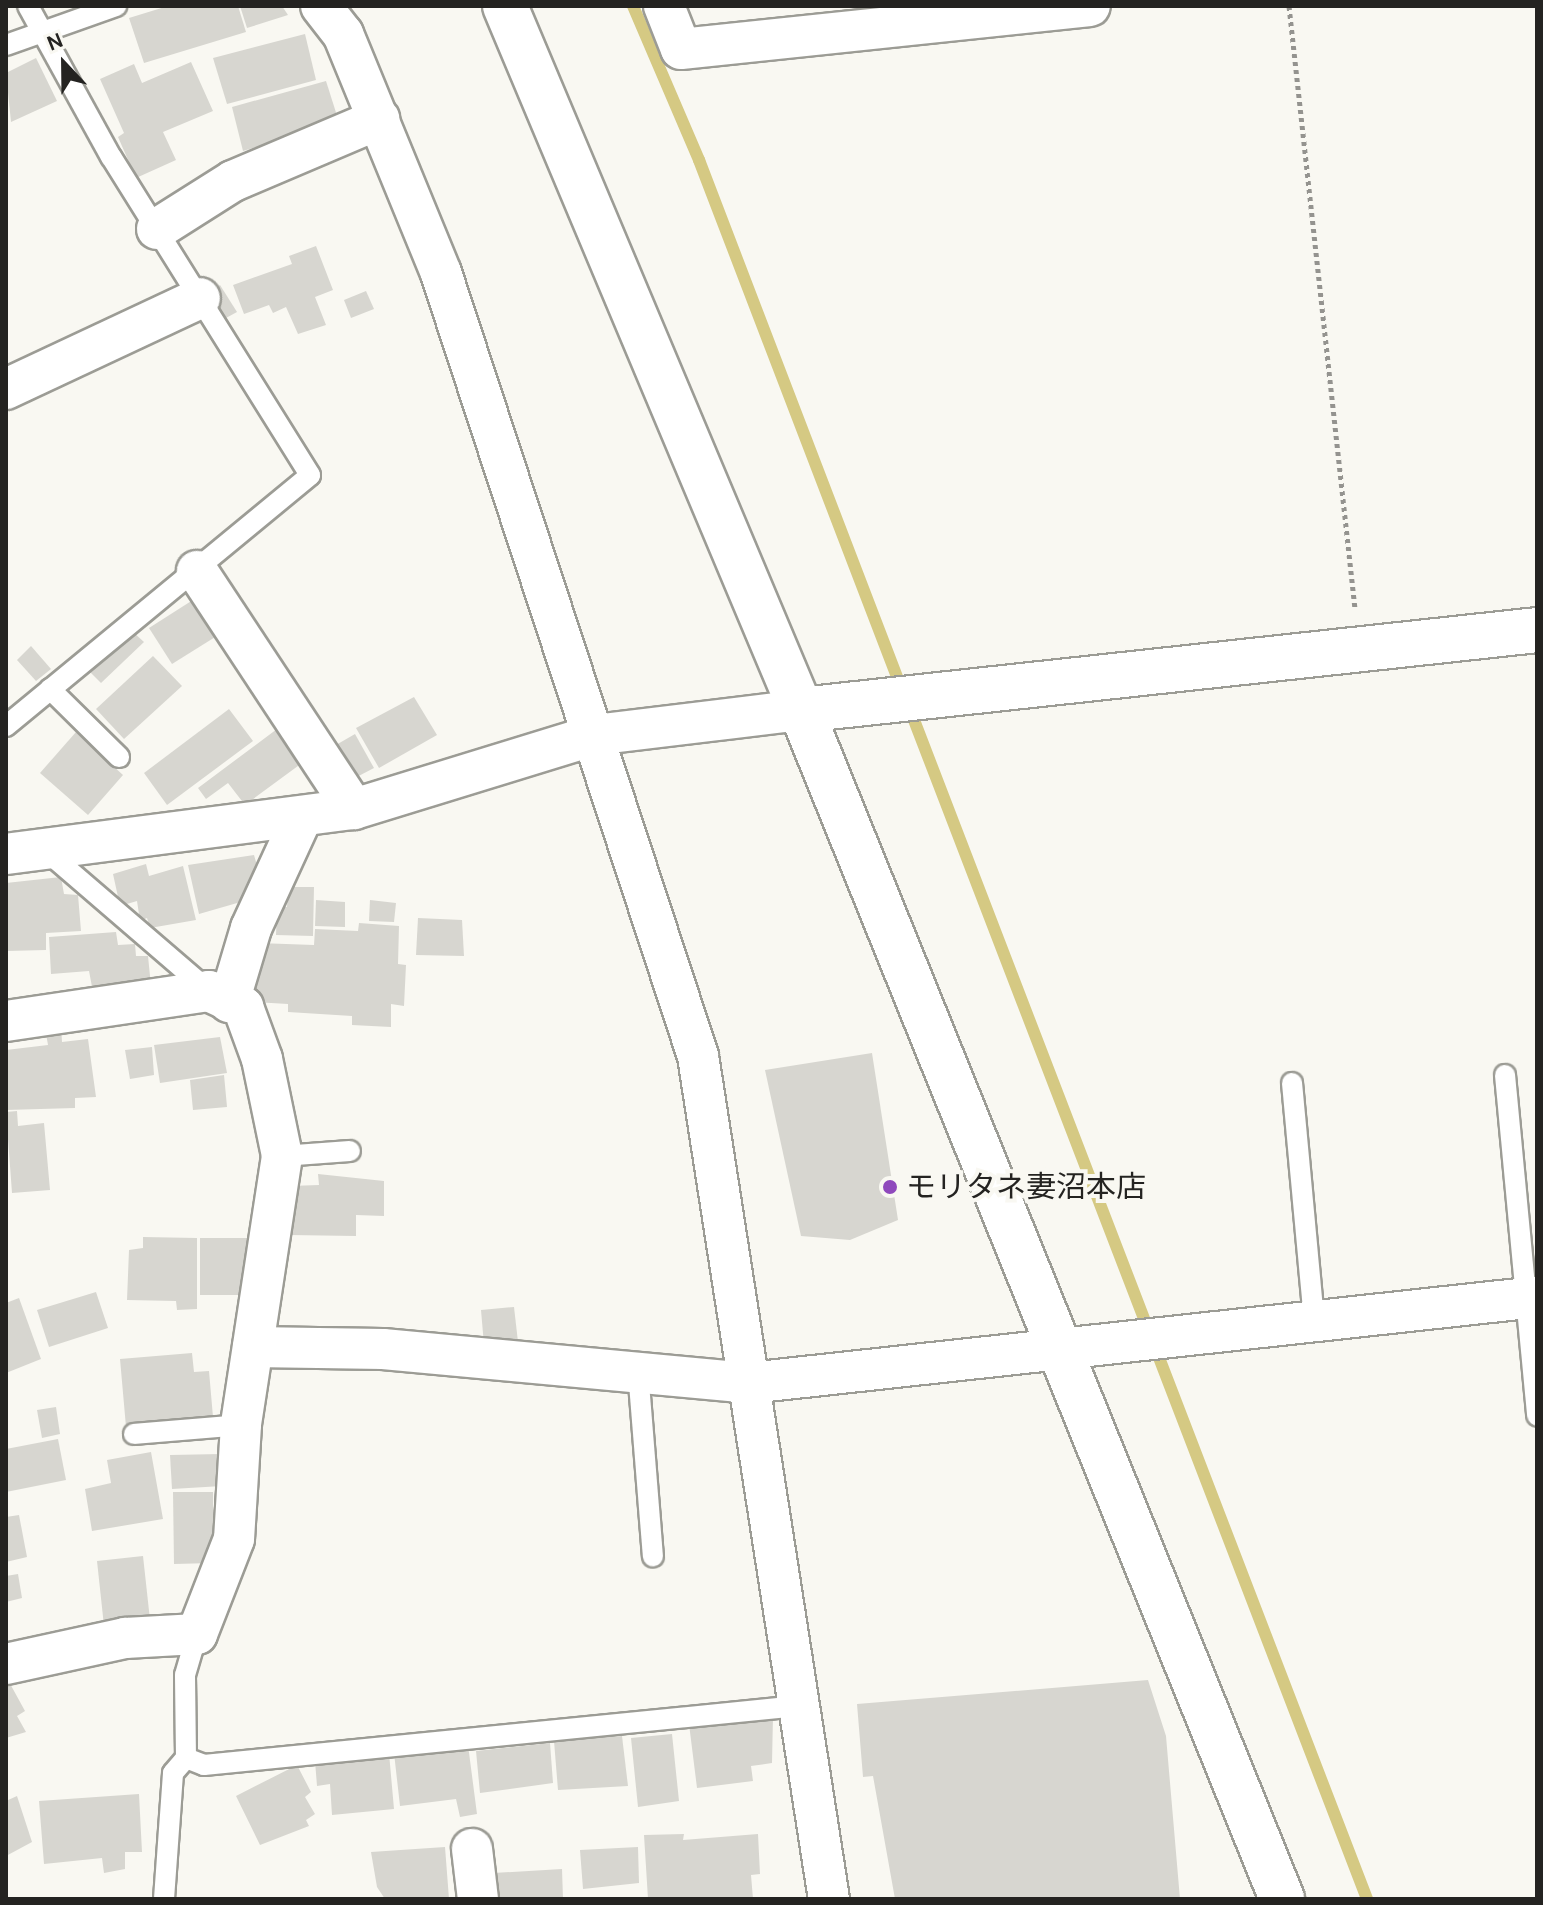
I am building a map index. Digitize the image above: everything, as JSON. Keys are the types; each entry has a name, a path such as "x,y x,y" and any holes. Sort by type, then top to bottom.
{"street":[{"path":"321,6 343,34 441,273 698,1056 829,1899"},
{"path":"505,6 801,710 1282,1899"},
{"path":"664,6 681,49 1090,6"},
{"path":"157,229 233,181 379,119"},
{"path":"6,389 200,298"},
{"path":"197,571 354,809"},
{"path":"6,854 354,809 594,735 877,701 1537,630"},
{"path":"219,996 302,817"},
{"path":"6,1021 219,996 243,1007 262,1059 282,1156 241,1425 234,1539 197,1634 125,1638 6,1664"},
{"path":"253,1347 383,1349 749,1383 1531,1298"},
{"path":"472,1849 478,1899"}],"lane":[{"path":"6,726 310,475 157,229 28,6"},
{"path":"6,45 116,6"},
{"path":"50,689 119,757"},
{"path":"45,850 219,996"},
{"path":"1505,1075 1531,1298 1537,1415"},
{"path":"1292,1083 1314,1321"},
{"path":"282,1156 350,1151"},
{"path":"638,1371 653,1556"},
{"path":"134,1434 241,1425"},
{"path":"164,1899 173,1773 186,1758 185,1675 197,1634"},
{"path":"186,1758 204,1765 798,1706"}],"path":[{"path":"1289,6 1359,649"}],"building":[{"path":"168,6 238,6 246,32 144,63 129,18"},
{"path":"240,6 282,6 288,15 247,28"},
{"path":"305,34 316,80 227,104 213,58"},
{"path":"36,58 57,101 11,122 6,73"},
{"path":"191,62 213,111 163,132 176,160 136,178 118,137 124,133 100,79 134,64 142,83"},
{"path":"326,81 339,122 243,151 232,107"},
{"path":"316,246 333,290 315,297 326,325 298,334 286,307 273,313 269,305 244,314 233,285 292,264 289,256"},
{"path":"220,285 237,312 226,318 209,292"},
{"path":"366,291 374,309 351,318 344,300"},
{"path":"196,598 220,634 172,664 149,628"},
{"path":"133,632 144,642 101,683 89,671"},
{"path":"31,646 51,669 36,681 17,660"},
{"path":"153,656 182,686 124,739 96,709"},
{"path":"414,697 437,735 379,768 356,728"},
{"path":"229,709 253,741 167,805 144,773"},
{"path":"277,729 302,763 245,805 228,783 206,799 198,788"},
{"path":"76,732 123,775 88,815 40,773"},
{"path":"355,734 374,768 349,781 329,749"},
{"path":"254,855 262,883 248,887 251,899 199,914 188,865"},
{"path":"146,864 149,876 183,866 196,920 150,928 147,918 140,921 137,901 120,906 113,874"},
{"path":"61,877 64,894 78,895 81,931 46,933 46,950 7,951 6,883"},
{"path":"288,887 314,887 313,936 276,935 277,907 287,907"},
{"path":"316,900 345,902 345,927 315,926"},
{"path":"370,900 396,903 394,922 369,921"},
{"path":"418,918 462,920 464,956 416,955"},
{"path":"359,923 399,926 398,964 406,965 404,1006 391,1004 391,1027 352,1025 352,1016 288,1012 288,1004 254,1002 258,943 314,945 315,929 358,931"},
{"path":"116,932 118,945 135,944 136,956 148,956 151,986 93,992 89,971 51,974 49,937"},
{"path":"61,1025 62,1042 88,1039 96,1097 75,1098 75,1108 6,1110 6,1050 48,1045 45,1028"},
{"path":"220,1037 227,1073 160,1083 154,1045"},
{"path":"152,1047 154,1075 130,1079 125,1050"},
{"path":"872,1053 898,1220 850,1240 801,1236 765,1070"},
{"path":"224,1075 227,1107 193,1110 190,1080"},
{"path":"17,1111 18,1126 44,1123 50,1190 12,1193 6,1112"},
{"path":"318,1174 384,1181 384,1216 356,1215 356,1236 289,1235 290,1186 319,1185"},
{"path":"143,1237 197,1238 197,1309 177,1310 176,1301 127,1300 129,1250 143,1248"},
{"path":"200,1238 248,1238 247,1295 200,1295"},
{"path":"96,1292 108,1328 49,1347 37,1310"},
{"path":"19,1298 41,1359 6,1373 6,1303"},
{"path":"514,1307 518,1342 484,1345 481,1310"},
{"path":"192,1353 194,1372 209,1371 213,1417 126,1427 120,1359"},
{"path":"56,1407 60,1434 42,1438 37,1410"},
{"path":"58,1439 66,1480 6,1492 6,1449"},
{"path":"151,1452 163,1519 92,1531 85,1489 111,1483 107,1460"},
{"path":"221,1454 222,1486 172,1489 170,1455"},
{"path":"173,1492 213,1492 213,1563 174,1564"},
{"path":"19,1515 27,1557 6,1562 6,1517"},
{"path":"143,1556 150,1620 104,1626 97,1561"},
{"path":"18,1574 22,1598 6,1602 6,1576"},
{"path":"8,1680 25,1711 17,1716 26,1732 6,1738"},
{"path":"1148,1680 1166,1736 1180,1899 895,1899 873,1776 863,1777 857,1704"},
{"path":"773,1716 772,1763 751,1766 753,1781 697,1788 689,1724"},
{"path":"672,1734 679,1801 638,1807 631,1738"},
{"path":"622,1736 628,1786 558,1790 554,1741"},
{"path":"550,1743 553,1783 480,1793 476,1751"},
{"path":"468,1745 477,1814 460,1817 456,1799 400,1806 394,1753"},
{"path":"389,1753 394,1809 332,1815 330,1784 317,1786 315,1761"},
{"path":"297,1765 311,1792 305,1797 315,1814 306,1820 309,1826 260,1845 236,1796"},
{"path":"139,1794 142,1852 125,1852 125,1869 104,1873 102,1858 44,1864 39,1801"},
{"path":"17,1796 32,1842 6,1856 6,1801"},
{"path":"684,1834 683,1840 758,1834 760,1874 751,1875 753,1899 648,1899 644,1835"},
{"path":"445,1847 449,1899 385,1899 377,1887 371,1852"},
{"path":"638,1847 639,1883 583,1889 580,1850"},
{"path":"562,1869 563,1899 494,1899 493,1873"}],"waterway":[{"path":"633,6 699,160 902,690"},
{"path":"909,707 1367,1899"}],"place":[{"name":"モリタネ妻沼本店","path":"890,1187"}]}
